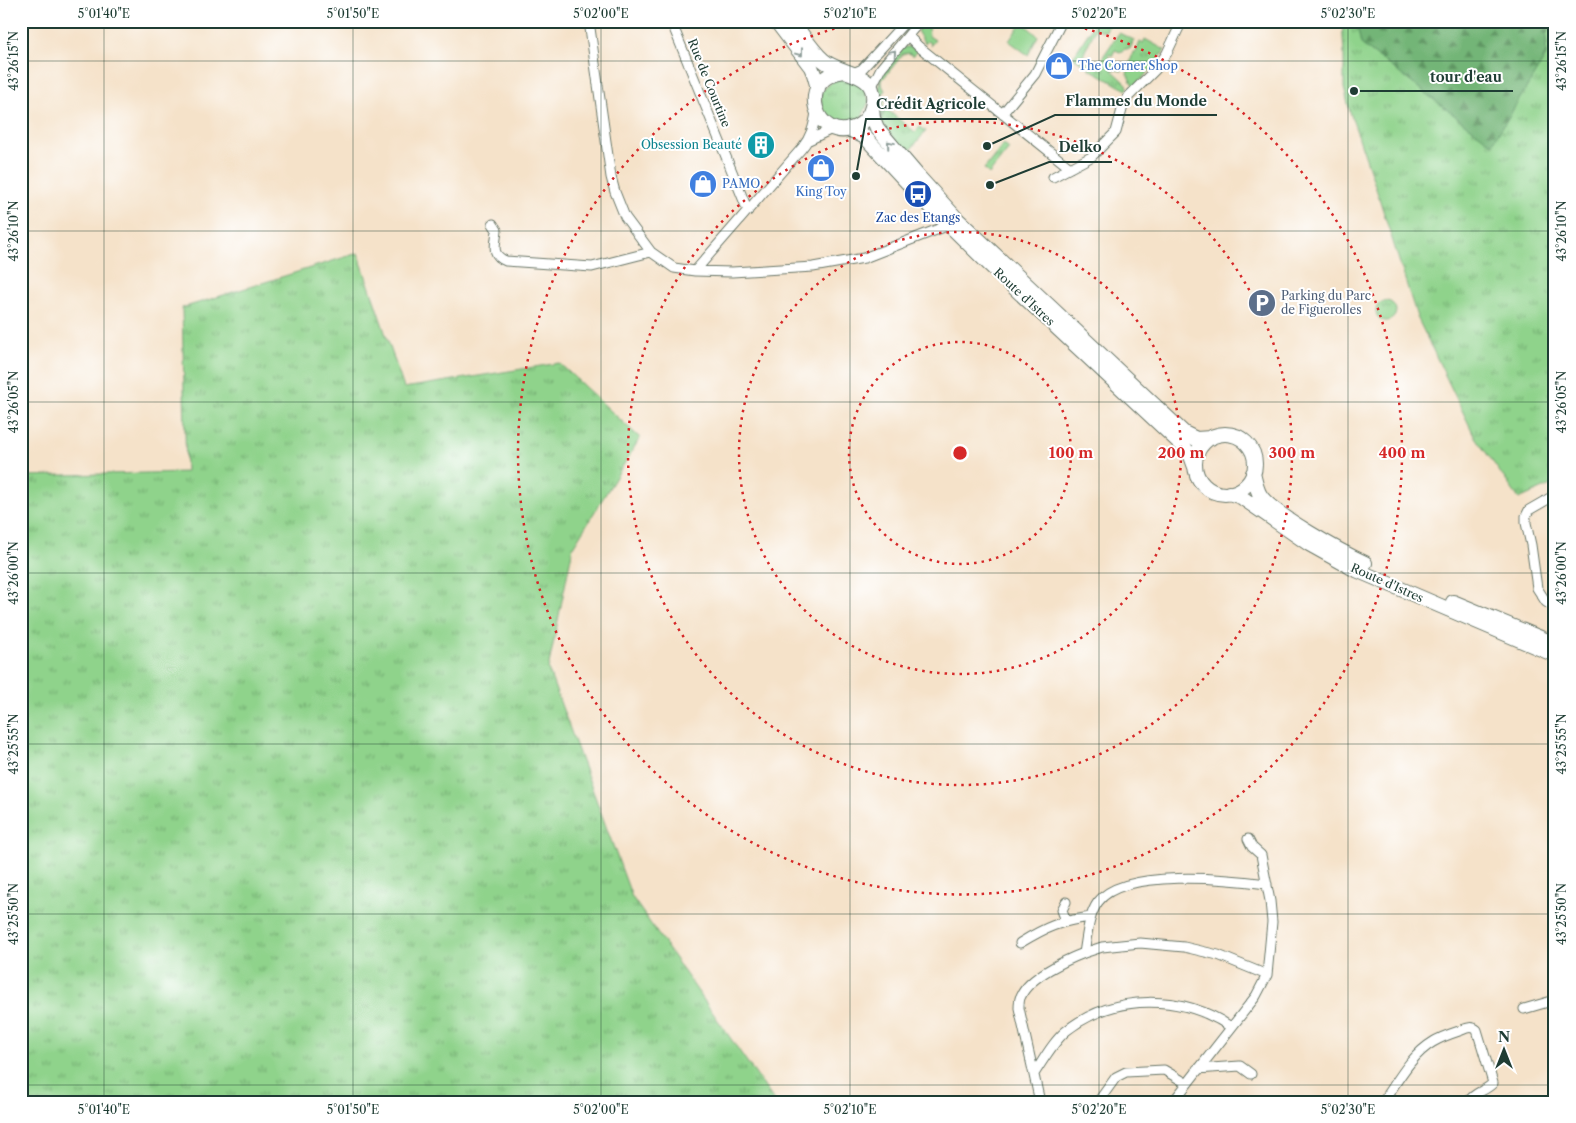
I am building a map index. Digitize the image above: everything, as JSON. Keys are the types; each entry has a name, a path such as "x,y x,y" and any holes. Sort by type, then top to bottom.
{"main road":[{"path":"776,21 811,67 818,88"},
{"path":"792,21 823,60 830,65 849,72 866,82 871,88 873,101 866,119 856,127 849,129 834,128 823,122 816,112 814,104 818,88 828,75 836,72 849,72"},
{"name":"Route d'Istres","path":"872,107 873,118 877,128 916,175 956,218 1184,433 1196,439 1211,438"},
{"name":"Route d'Istres","path":"849,129 865,137 918,194 990,265 1184,446 1191,456 1195,467"},
{"path":"1229,435 1237,437 1246,443 1253,457 1253,473 1244,487 1229,494 1220,494 1203,484 1195,467 1196,456 1202,445 1211,438 1229,435"},
{"name":"Route d'Istres","path":"1253,473 1261,496 1273,508 1320,538 1368,565 1555,644"},
{"name":"Route d'Istres","path":"1229,494 1241,497 1309,544 1354,568 1555,655"}],"street":[{"path":"590,21 611,177 615,192 626,217 651,252 674,268 732,272 813,267 864,258 949,225"},
{"name":"Rue de Courtine","path":"671,21 748,211"},
{"path":"871,88 881,68 920,21"},
{"path":"1003,113 1035,74 1062,21"},
{"path":"1053,177 1091,157 1116,132 1123,106 1129,96 1156,69 1167,53 1182,21"},
{"path":"849,72 862,69 900,24"},
{"path":"908,36 1070,168"},
{"path":"696,271 809,140 814,128 816,112"},
{"path":"809,140 834,128"},
{"path":"493,224 497,230 495,252 499,259 506,261 592,267 651,252"},
{"path":"1555,495 1529,510 1526,516 1537,588 1546,602 1555,608"},
{"path":"1173,1102 1256,996 1266,975 1272,922 1267,884 1261,855 1252,847 1248,839"},
{"path":"1084,953 1091,917 1098,903 1105,895 1115,889 1134,883 1177,878 1267,884"},
{"path":"1066,902 1062,910 1066,920"},
{"path":"1020,943 1041,930 1066,920 1091,917"},
{"path":"1040,1102 1018,1008 1020,997 1026,987 1040,976 1084,953 1102,947 1140,943 1184,947 1218,955 1266,975"},
{"path":"1524,1009 1555,1000"},
{"path":"1034,1074 1051,1048 1066,1032 1089,1017 1110,1007 1156,1001 1175,1004 1216,1017 1231,1027"},
{"path":"1382,1102 1421,1051 1433,1042 1448,1035 1473,1028 1477,1030 1493,1082 1491,1086 1474,1095 1468,1102"},
{"path":"1197,1070 1240,1066 1251,1074"},
{"path":"1098,1102 1116,1077 1126,1072 1164,1070 1186,1083"}],"green space":[{"path":"1012,21 1021,21 1038,36 1028,55 1009,41 1019,26"},
{"path":"1096,21 1110,23 1105,32 1096,28 1083,59 1096,67 1119,33 1134,40 1130,49 1120,52 1115,50 1112,56 1109,54 1108,57 1115,62 1114,64 1123,68 1122,71 1111,69 1127,84 1127,90 1089,69 1089,67 1073,57"},
{"path":"1342,21 1555,21 1555,483 1519,499 1475,437 1417,317 1350,112 1344,88"},
{"path":"1356,21 1553,21 1546,35 1546,56 1492,144 1361,44"},
{"path":"924,23 928,26 929,36 935,40 930,46 931,44 928,41 925,44 917,31"},
{"path":"1145,39 1165,50 1153,67 1134,87 1127,74 1133,52 1136,52 1140,42 1143,43"},
{"path":"911,47 917,51 913,56 909,53 903,54 882,80 885,91 882,96 886,99 883,104 885,108 880,119 881,97 879,86 881,73 900,49"},
{"path":"838,76 862,83 869,101 861,119 849,124 833,121 823,110 821,92"},
{"path":"886,109 915,132 920,127 926,131 907,154 880,121"},
{"path":"1004,144 1009,149 989,174 984,169"},
{"path":"358,253 404,388 559,363 640,438 573,547 548,669 632,897 775,1102 21,1102 21,472 23,476 186,472 182,308"},
{"path":"1386,301 1393,304 1396,311 1393,318 1386,321 1379,318 1376,311 1379,304"}],"place":[{"name":"The Corner Shop","path":"1059,66"},
{"name":"tour d'eau","path":"1354,91"},
{"name":"Obsession Beauté","path":"761,145"},
{"name":"Flammes du Monde","path":"987,146"},
{"name":"King Toy","path":"821,168"},
{"name":"Crédit Agricole","path":"856,176"},
{"name":"PAMO","path":"703,184"},
{"name":"Delko","path":"990,185"},
{"name":"Zac des Etangs","path":"918,194"},
{"name":"Parking du Parc de Figuerolles","path":"1262,303"}]}
